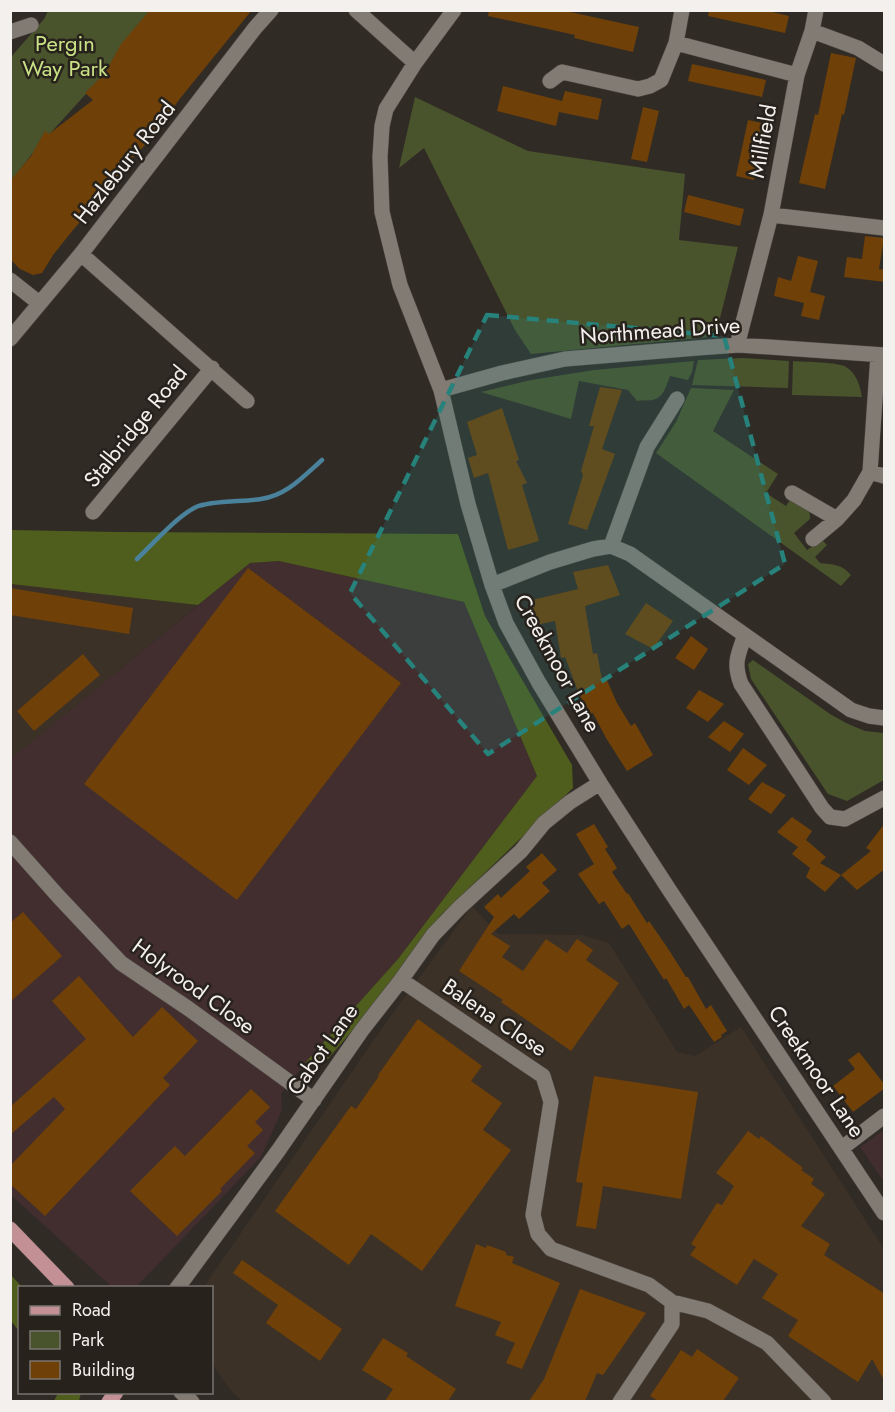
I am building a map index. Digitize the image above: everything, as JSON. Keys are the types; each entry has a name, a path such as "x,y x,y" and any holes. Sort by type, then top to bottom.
{"main road":[{"path":"10,1228 66,1286"}],"street":[{"name":"Hazlebury Road","path":"10,339 81,254 271,10"},
{"path":"357,10 415,63"},
{"name":"Creekmoor Lane","path":"454,10 415,63 386,109 382,126 380,156 382,212 400,285 441,390 468,504 492,585 506,623 539,683 600,783 885,1213"},
{"path":"558,71 638,89 650,86 661,80 676,43 682,10"},
{"name":"Millfield","path":"739,345 771,215 797,75 812,31 816,10"},
{"path":"10,32 31,25"},
{"path":"812,31 858,48 885,64"},
{"path":"676,43 797,75"},
{"path":"771,215 885,228"},
{"name":"Stalbridge Road","path":"81,254 247,401"},
{"path":"10,280 39,303"},
{"name":"Northmead Drive","path":"441,390 565,359 739,345 881,355"},
{"path":"813,539 837,519 877,474 881,355"},
{"name":"Stalbridge Road","path":"93,512 212,368"},
{"path":"611,546 647,447 677,399"},
{"path":"792,494 837,519"},
{"path":"492,585 550,562 611,546 630,554 850,710 885,718"},
{"path":"745,635 736,671 741,684 822,808 830,817 845,819 885,798"},
{"name":"Cabot Lane","path":"178,1286 278,1151 362,1029 433,935 459,907 521,851 544,823 570,802 600,783"},
{"name":"Holyrood Close","path":"10,842 121,963 314,1100"},
{"name":"Balena Close","path":"401,980 543,1076 551,1102 533,1215 538,1234 551,1250 649,1286 672,1302 708,1311 767,1343 824,1401"},
{"path":"842,1148 885,1116"},
{"path":"620,1401 672,1324 672,1302"}],"highlighted area":[{"path":"487,315 724,336 785,564 488,754 350,593"}],"shaded area":[{"path":"279,561 464,602 537,776 398,959 305,1063 281,1094 282,1110 261,1157 137,1286 111,1286 11,1195 10,759 250,563"},
{"path":"11,584 198,605 11,759"},
{"path":"472,906 498,934 581,935 609,943 677,1052 695,1056 741,1027 884,1249 884,1401 243,1401 233,1393 213,1362 213,1286 204,1286 382,1028"},
{"path":"884,1130 884,1182 860,1147"}],"green space":[{"name":"Pergin Way Park","path":"48,11 158,11 35,150 11,181 11,57 44,19"},
{"path":"415,97 528,151 685,174 679,240 738,247 719,322 709,337 531,354 515,330 424,148 399,168"},
{"path":"743,358 789,361 788,388 692,385 698,360"},
{"path":"694,361 688,380 670,376 662,394 652,400 637,401 628,390 579,381 571,419 481,392 531,380 594,370"},
{"path":"793,361 829,363 846,367 855,377 862,397 792,395"},
{"path":"691,388 734,390 713,431 778,474 766,493 786,506 791,498 807,509 810,519 794,533 807,550 822,540 827,545 815,557 820,563 845,569 851,575 841,586 656,453 676,422"},
{"path":"11,530 458,534 485,616 572,765 573,788 440,916 397,978 328,1059 305,1063 398,959 537,776 464,602 279,561 250,563 198,605 11,584"},
{"path":"753,660 846,723 865,731 884,733 884,780 847,801 828,794 751,679 748,664"},
{"path":"10,1274 21,1286 18,1286 18,1330 11,1321"},
{"path":"58,1394 81,1394 79,1401 54,1401"}],"building":[{"path":"150,10 252,10 146,144 53,255 42,273 33,275 20,269 10,259 10,181 31,156 45,131 49,134 93,100 85,93 105,73 121,44"},
{"path":"489,10 561,10 639,27 633,52 574,38 575,35 488,16"},
{"path":"709,10 764,10 789,16 785,33 708,16"},
{"path":"831,53 856,58 825,189 799,183 815,114 818,115"},
{"path":"692,64 766,80 762,97 688,81"},
{"path":"503,86 562,101 565,91 602,99 598,120 559,112 556,126 497,111"},
{"path":"643,107 659,111 647,162 631,159"},
{"path":"748,120 766,124 754,180 736,176"},
{"path":"688,195 744,209 740,226 684,212"},
{"path":"865,236 884,238 879,269 885,270 885,282 844,277 847,257 862,259"},
{"path":"798,256 818,261 810,292 825,296 819,320 801,316 804,303 774,296 778,277 791,281"},
{"path":"600,387 622,390 602,449 615,454 587,530 568,524 583,475 581,471 594,426 589,426"},
{"path":"502,408 519,460 516,461 527,483 522,485 539,541 508,550 488,473 474,478 468,458 477,455 467,422"},
{"path":"608,565 620,595 585,606 593,654 597,653 602,680 606,678 631,726 635,723 653,755 627,771 593,713 591,714 579,694 565,657 561,658 555,621 536,625 528,601 578,589 573,572"},
{"path":"248,568 401,683 237,900 84,784"},
{"path":"10,588 133,608 129,634 10,615"},
{"path":"646,603 673,621 653,649 625,634"},
{"path":"691,636 708,649 694,670 675,658"},
{"path":"83,654 100,675 34,731 17,711"},
{"path":"699,690 724,704 708,722 686,708"},
{"path":"724,721 744,734 730,752 708,737"},
{"path":"743,748 767,765 749,785 727,770"},
{"path":"762,782 786,795 771,814 748,799"},
{"path":"792,817 812,831 806,840 826,857 820,863 841,875 825,892 806,877 810,868 792,854 798,847 777,832"},
{"path":"885,823 885,869 857,890 841,875 871,851 866,848"},
{"path":"594,824 608,847 605,849 617,868 612,872 688,977 706,1009 711,1005 727,1031 714,1042 689,1005 684,1009 629,924 622,929 604,901 599,904 578,874 594,864 576,834"},
{"path":"542,853 557,870 542,883 550,891 519,919 514,914 491,934 510,946 502,957 523,971 546,939 567,953 577,939 593,950 586,960 619,983 571,1051 501,1002 503,1000 459,971 494,917 484,907 498,894 501,898 530,871 526,867"},
{"path":"23,912 62,956 10,1002 10,923"},
{"path":"79,976 133,1037 162,1007 198,1041 163,1078 170,1085 45,1216 10,1184 10,1166 65,1109 54,1097 10,1135 10,1107 86,1039 52,1001"},
{"path":"418,1019 482,1066 471,1081 502,1103 483,1130 511,1150 422,1271 371,1234 349,1265 275,1211 351,1106 356,1109"},
{"path":"859,1052 885,1088 853,1112 833,1086 855,1069 848,1060"},
{"path":"594,1076 698,1092 681,1199 603,1186 596,1229 576,1226 583,1183 576,1182"},
{"path":"251,1089 270,1107 255,1122 263,1130 247,1146 255,1153 220,1189 222,1191 177,1236 130,1191 175,1146 185,1156"},
{"path":"748,1131 759,1139 761,1136 803,1168 801,1170 814,1179 811,1184 825,1194 801,1226 830,1244 824,1255 885,1294 885,1382 872,1359 858,1382 788,1336 798,1320 762,1298 778,1274 754,1259 737,1285 690,1255 696,1247 691,1244 717,1203 722,1205 734,1186 716,1173"},
{"path":"476,1244 486,1248 487,1245 506,1252 506,1255 514,1257 512,1263 560,1283 522,1369 506,1363 515,1343 495,1335 501,1322 455,1306"},
{"path":"242,1260 342,1329 320,1361 266,1323 278,1305 233,1273"},
{"path":"580,1289 646,1313 603,1375 597,1373 585,1401 529,1401 544,1379"},
{"path":"383,1338 408,1353 406,1356 456,1389 448,1401 385,1401 393,1389 362,1370"},
{"path":"697,1349 739,1378 723,1401 658,1401 650,1396 681,1350 692,1357"}],"waterway":[{"path":"137,559 188,511 210,503 254,500 279,494 287,490 322,460"}]}
